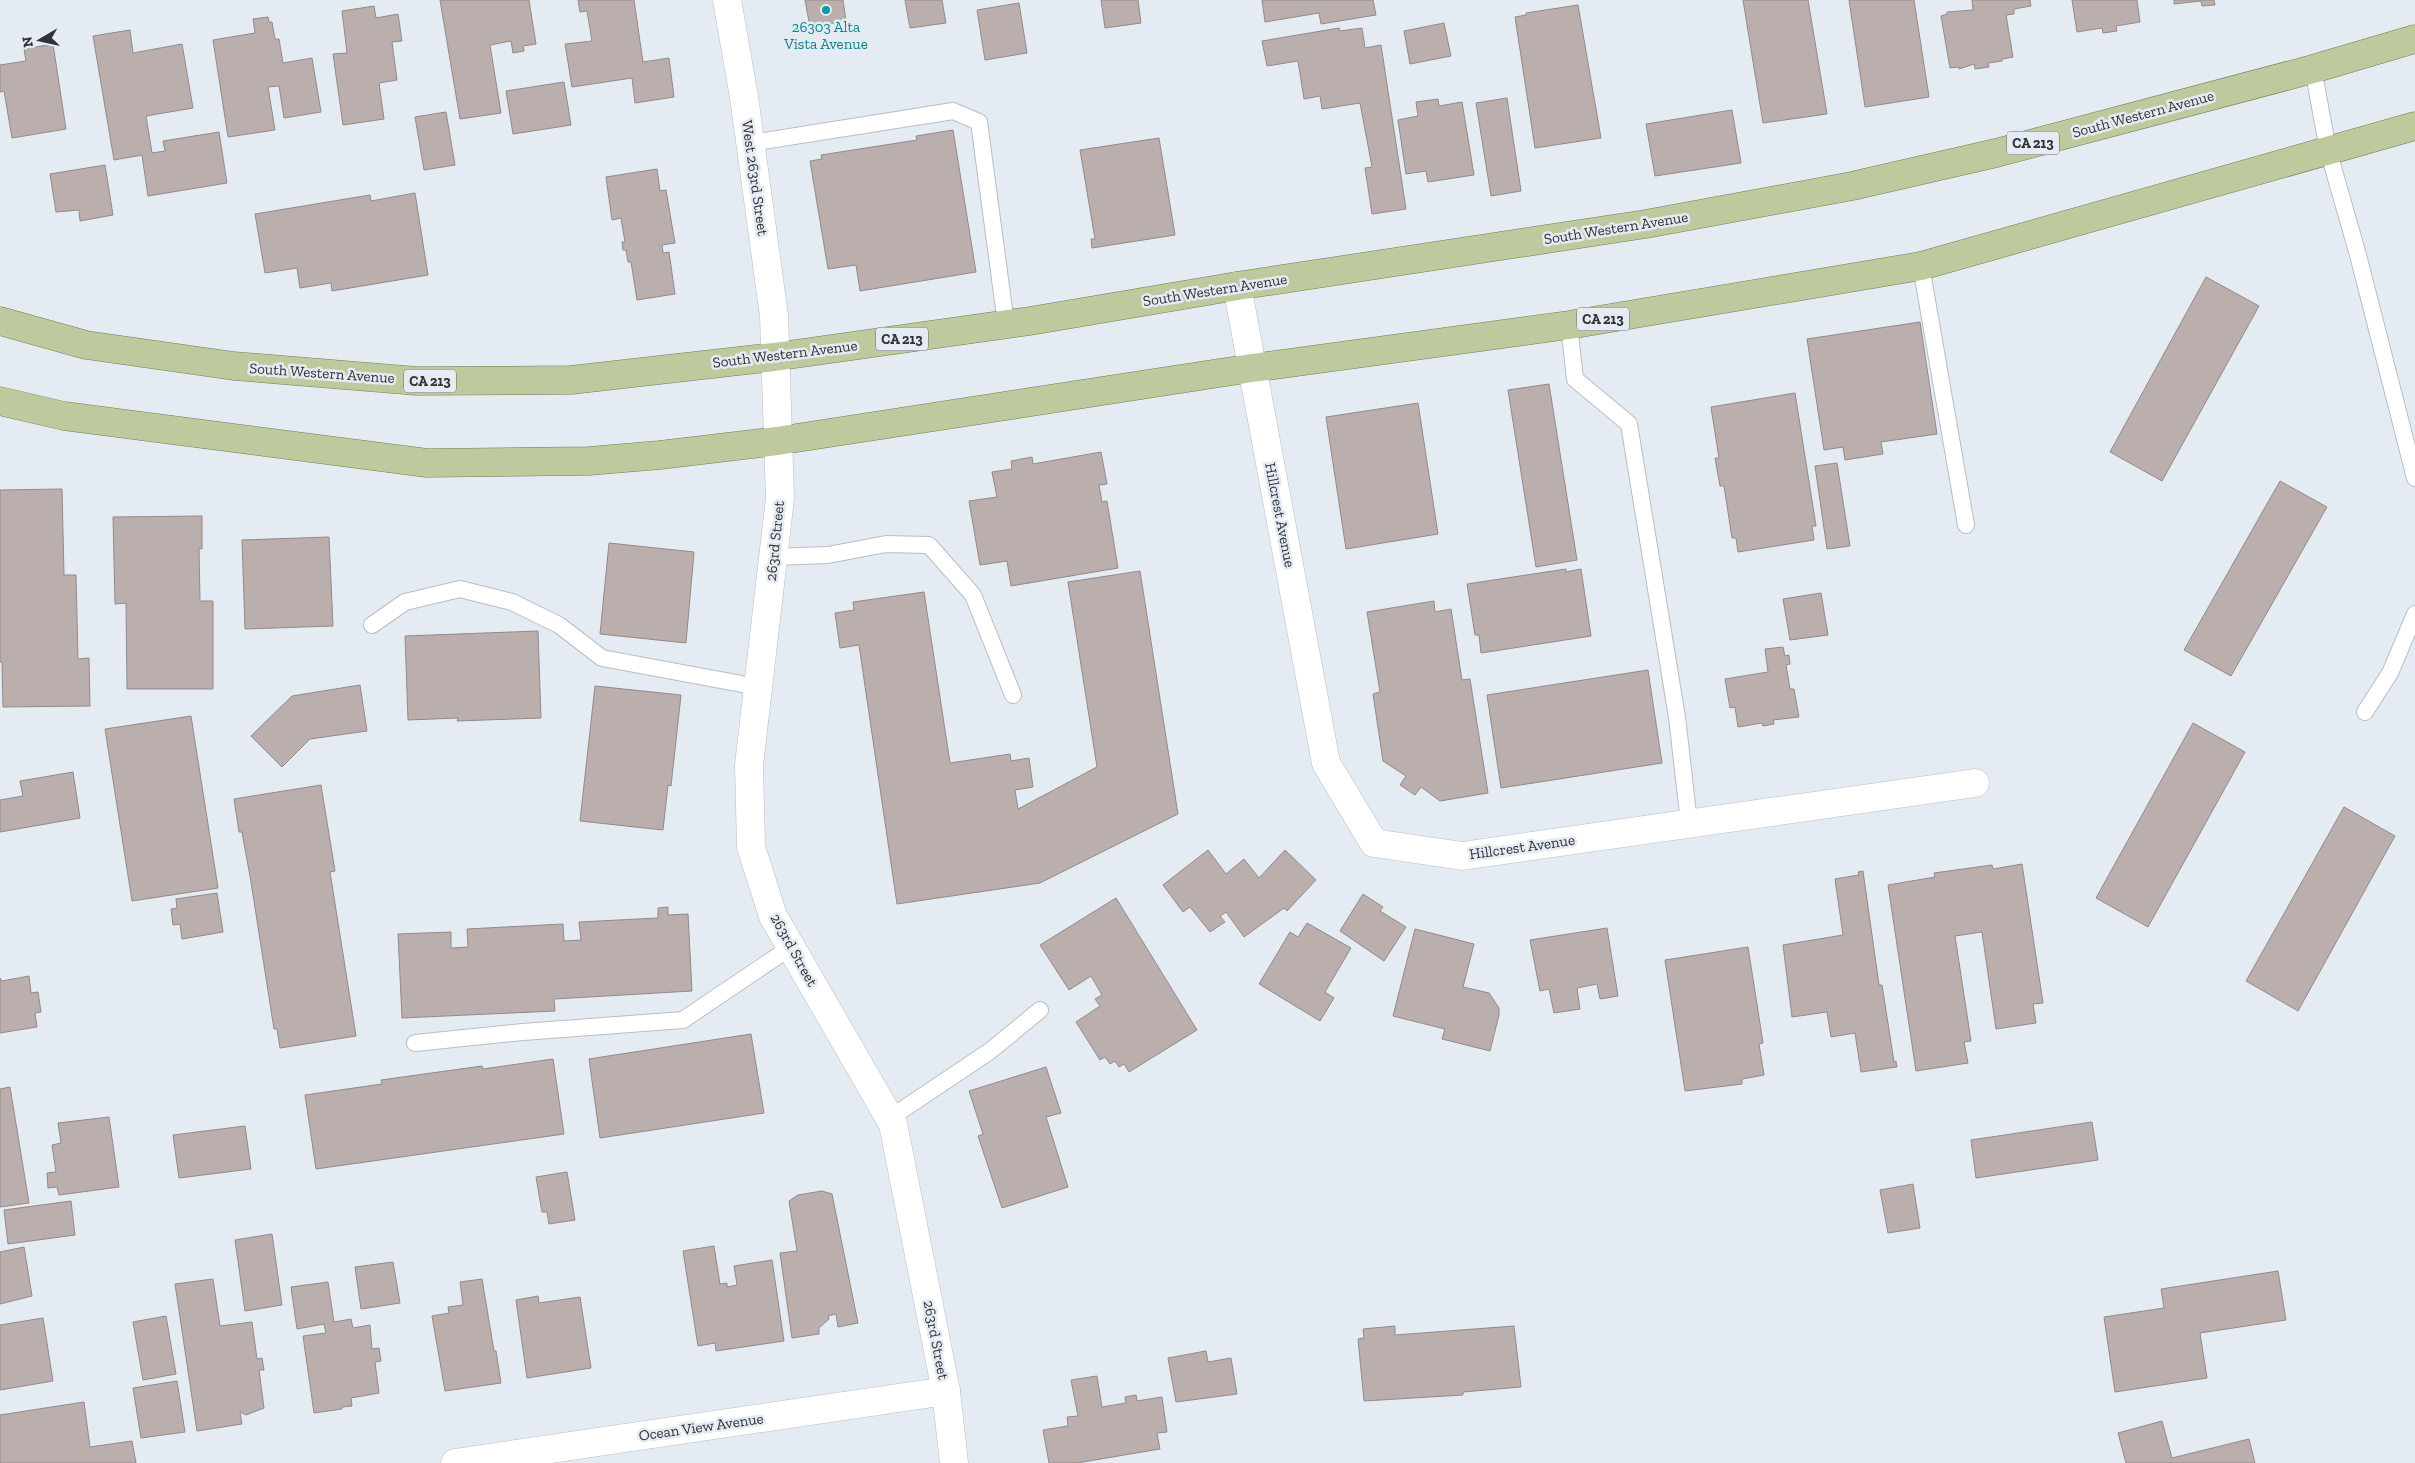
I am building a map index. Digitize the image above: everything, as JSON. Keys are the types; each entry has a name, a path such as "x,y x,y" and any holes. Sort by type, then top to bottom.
{"main road":[{"name":"South Western Avenue","path":"0,321 86,345 234,366 418,381 571,380 774,357 1006,324 1237,286 1646,224 1852,186 1996,153 2313,69 2415,39"},
{"name":"CA 213","path":"0,401 64,416 427,463 589,461 660,455 777,441 1252,368 1569,325 1921,266 2415,126"}],"street":[{"name":"West 263rd Street","path":"728,0 774,316 774,357"},
{"name":"Hillcrest Avenue","path":"1237,286 1326,763 1374,843 1462,856 1975,783"},
{"name":"263rd Street","path":"774,357 780,498 749,765 751,847 773,916 893,1124 946,1391 954,1463"},
{"name":"Ocean View Avenue","path":"455,1463 946,1391"}],"lane":[{"path":"2313,69 2328,150 2358,254 2415,478"},
{"path":"750,143 953,111 979,122 1006,324"},
{"path":"1921,266 1966,526"},
{"path":"1569,325 1575,378 1630,424 1677,717 1689,823"},
{"path":"773,557 828,555 886,544 928,545 973,595 1013,695"},
{"path":"372,625 405,602 460,589 512,602 559,625 602,658 758,687"},
{"path":"2365,712 2390,673 2415,614"},
{"path":"415,1043 523,1032 683,1020 791,947"},
{"path":"890,1118 990,1050 1040,1010"}],"building":[{"path":"440,0 529,0 536,44 523,46 524,51 513,53 511,41 490,45 501,113 460,119"},
{"path":"578,0 634,0 643,62 669,58 674,97 635,103 632,78 572,87 565,44 592,41 587,11 580,12"},
{"name":"26303 Alta Vista Avenue","path":"805,0 843,0 846,21 810,27"},
{"path":"905,0 942,0 946,23 910,28"},
{"path":"1101,0 1138,0 1141,23 1105,28"},
{"path":"1262,0 1373,0 1376,15 1321,24 1319,13 1265,22"},
{"path":"1743,0 1808,0 1827,114 1763,123"},
{"path":"1849,0 1914,0 1929,97 1865,107"},
{"path":"1972,0 2030,0 2031,6 2014,9 2014,14 2006,15 2013,57 1988,63 1989,67 1975,69 1974,64 1959,69 1959,67 1950,68 1941,16 1947,14 1947,12 1973,10"},
{"path":"2072,0 2137,0 2140,22 2116,26 2117,31 2103,33 2102,28 2077,32"},
{"path":"2174,0 2214,0 2215,5 2202,6 2201,1 2174,4"},
{"path":"1019,3 1027,53 985,60 977,10"},
{"path":"1578,5 1601,138 1535,148 1515,17 1526,15 1526,13"},
{"path":"374,6 376,18 398,14 402,41 392,42 397,80 379,83 384,119 343,125 333,54 347,53 342,11"},
{"path":"268,17 269,22 272,22 275,39 279,39 283,63 312,58 321,112 284,118 279,86 268,87 275,130 228,137 213,40 255,33 253,19"},
{"path":"1444,23 1451,56 1410,64 1404,31"},
{"path":"1339,28 1340,31 1362,28 1365,48 1381,45 1406,209 1372,214 1365,168 1372,167 1360,103 1322,109 1320,96 1304,99 1298,61 1267,66 1262,41"},
{"path":"130,30 133,53 182,44 193,108 146,116 152,153 165,151 163,141 219,132 227,183 148,196 142,155 114,160 93,36"},
{"path":"53,44 66,129 12,138 4,91 0,92 0,65 26,61 24,49"},
{"path":"564,82 571,125 513,134 506,91"},
{"path":"1507,98 1521,191 1491,196 1476,103"},
{"path":"1438,99 1439,106 1462,102 1474,175 1428,182 1426,171 1406,174 1398,120 1418,116 1416,102"},
{"path":"1732,110 1741,163 1655,176 1646,124"},
{"path":"446,112 455,165 424,170 415,117"},
{"path":"953,130 976,272 860,291 856,265 828,269 810,161 822,159 821,155 917,140 916,136"},
{"path":"1159,138 1175,235 1092,248 1091,239 1095,239 1080,150"},
{"path":"105,165 113,215 80,221 79,210 56,212 50,174"},
{"path":"657,169 660,191 666,190 675,243 662,245 663,253 669,252 675,294 637,300 631,262 628,262 626,250 623,250 622,242 625,242 621,218 612,220 606,177"},
{"path":"415,193 428,275 332,291 331,283 300,288 297,268 265,273 255,214 370,195 371,201"},
{"path":"2206,277 2259,306 2162,481 2110,452"},
{"path":"1920,322 1937,434 1881,442 1883,454 1845,460 1843,447 1824,450 1807,339"},
{"path":"1549,384 1577,560 1536,567 1508,390"},
{"path":"1795,393 1816,526 1812,526 1814,540 1738,552 1736,538 1732,538 1724,486 1720,486 1715,458 1719,458 1711,407"},
{"path":"1418,403 1438,534 1346,549 1326,417"},
{"path":"1101,452 1107,484 1099,485 1102,502 1107,501 1118,568 1011,586 1007,561 980,565 969,501 997,497 992,472 1012,469 1011,461 1032,457 1033,464"},
{"path":"1837,463 1850,546 1827,549 1815,466"},
{"path":"2280,481 2327,507 2231,676 2184,650"},
{"path":"62,489 64,575 76,575 78,659 89,658 90,706 3,707 2,662 0,662 0,490"},
{"path":"202,516 202,549 199,548 200,601 213,601 213,689 127,689 126,603 115,604 113,517"},
{"path":"329,537 333,626 245,629 242,540"},
{"path":"609,543 694,552 686,643 600,634"},
{"path":"1566,569 1566,572 1581,569 1591,636 1481,653 1479,635 1475,635 1467,584"},
{"path":"1140,571 1178,814 1040,883 897,904 859,645 840,648 835,613 854,610 853,602 924,592 950,763 1010,754 1011,761 1029,758 1033,787 1015,790 1018,809 1097,767 1068,582"},
{"path":"1821,593 1828,635 1790,640 1783,599"},
{"path":"1434,601 1435,612 1451,609 1462,680 1470,679 1488,793 1440,801 1421,787 1415,795 1400,785 1406,776 1383,761 1373,694 1380,692 1367,612"},
{"path":"538,631 541,718 457,721 458,718 408,720 405,636"},
{"path":"1783,647 1785,656 1789,655 1790,664 1786,665 1790,689 1794,689 1799,717 1773,720 1774,724 1763,726 1762,723 1738,727 1735,707 1730,708 1725,679 1768,672 1765,649"},
{"path":"1648,670 1662,763 1501,788 1487,695"},
{"path":"360,685 367,731 310,739 282,767 251,736 292,696"},
{"path":"595,686 681,695 671,786 668,785 663,830 580,821"},
{"path":"191,716 218,888 132,901 105,729"},
{"path":"2193,723 2245,752 2148,927 2096,898"},
{"path":"73,772 80,818 0,832 0,800 23,796 20,781"},
{"path":"321,785 335,871 330,872 356,1036 280,1048 277,1029 274,1029 251,882 242,832 239,832 234,799"},
{"path":"2344,807 2395,836 2298,1011 2246,981"},
{"path":"1208,850 1226,874 1244,859 1259,878 1285,850 1316,880 1287,911 1284,908 1244,937 1226,912 1220,916 1225,922 1210,932 1190,907 1183,912 1163,885"},
{"path":"2022,864 2043,1003 2033,1004 2036,1023 1996,1029 1982,932 1955,936 1971,1041 1964,1042 1968,1063 1916,1071 1888,885 1935,877 1934,873 1992,865 1993,869"},
{"path":"1863,871 1879,985 1882,985 1894,1062 1896,1061 1897,1067 1861,1072 1855,1033 1831,1037 1827,1012 1792,1017 1783,945 1843,935 1835,879 1859,875 1858,872"},
{"path":"217,893 223,932 182,939 180,924 173,925 171,909 177,908 176,899"},
{"path":"1363,894 1383,907 1380,911 1406,927 1384,961 1340,931"},
{"path":"1116,898 1197,1030 1129,1072 1124,1064 1119,1067 1115,1061 1110,1064 1105,1057 1100,1060 1076,1022 1100,1006 1095,999 1102,995 1091,976 1069,990 1040,945"},
{"path":"668,907 668,915 688,914 692,991 554,999 555,1011 402,1018 398,934 451,932 451,948 468,947 467,929 563,924 564,941 581,940 579,922 658,918 658,908"},
{"path":"1307,923 1351,948 1325,992 1334,998 1320,1021 1259,984 1290,932 1298,937"},
{"path":"1607,928 1618,996 1600,999 1597,984 1577,988 1580,1009 1554,1013 1549,989 1540,991 1530,940"},
{"path":"1415,929 1474,944 1463,987 1489,993 1499,1008 1490,1051 1442,1039 1445,1029 1393,1016"},
{"path":"1748,947 1763,1043 1759,1044 1764,1075 1742,1079 1742,1084 1685,1091 1665,960"},
{"path":"29,976 31,993 38,992 41,1012 35,1013 37,1027 0,1033 0,978 2,981"},
{"path":"751,1034 764,1113 600,1138 589,1059"},
{"path":"553,1059 564,1134 316,1169 305,1095 382,1084 381,1080 482,1066 483,1069"},
{"path":"1046,1067 1061,1113 1046,1117 1068,1187 1002,1208 978,1136 983,1134 969,1091"},
{"path":"10,1087 29,1203 0,1207 0,1089"},
{"path":"109,1117 119,1187 59,1195 57,1187 48,1188 47,1173 56,1172 52,1145 61,1143 58,1123"},
{"path":"2092,1122 2098,1160 1976,1178 1971,1140"},
{"path":"245,1126 251,1169 179,1178 173,1135"},
{"path":"567,1172 575,1220 549,1224 547,1212 542,1212 536,1177"},
{"path":"1913,1184 1920,1228 1888,1233 1880,1190"},
{"path":"822,1191 832,1194 858,1323 838,1327 836,1314 828,1316 829,1319 819,1328 819,1334 792,1338 780,1253 797,1251 789,1201 798,1195"},
{"path":"71,1201 75,1235 8,1244 4,1210"},
{"path":"272,1234 282,1305 245,1311 235,1240"},
{"path":"714,1246 720,1284 727,1283 727,1287 737,1285 734,1266 772,1260 784,1341 716,1351 715,1343 698,1346 683,1251"},
{"path":"24,1247 32,1296 0,1304 0,1252"},
{"path":"393,1262 400,1303 361,1309 355,1267"},
{"path":"2278,1271 2286,1320 2200,1333 2207,1378 2115,1392 2104,1317 2164,1308 2161,1289"},
{"path":"213,1279 220,1326 252,1322 257,1359 262,1358 264,1370 259,1370 264,1408 246,1415 240,1412 242,1424 197,1431 175,1284"},
{"path":"482,1279 501,1383 445,1391 432,1316 449,1313 448,1307 463,1305 460,1282"},
{"path":"328,1282 334,1322 351,1319 353,1328 370,1325 372,1349 379,1348 381,1361 375,1362 379,1393 351,1398 352,1406 314,1413 303,1336 326,1333 324,1324 297,1329 291,1287"},
{"path":"538,1296 539,1303 580,1297 591,1368 527,1378 516,1300"},
{"path":"166,1316 176,1374 143,1380 133,1322"},
{"path":"43,1318 53,1381 0,1390 0,1325"},
{"path":"1395,1326 1395,1335 1514,1326 1521,1387 1463,1392 1463,1395 1364,1401 1358,1339 1364,1338 1363,1329"},
{"path":"1206,1351 1208,1362 1231,1358 1237,1394 1176,1402 1168,1358"},
{"path":"1097,1376 1102,1407 1126,1403 1125,1397 1136,1395 1137,1401 1162,1397 1167,1432 1157,1433 1160,1449 1077,1463 1049,1463 1043,1430 1068,1426 1067,1417 1078,1416 1071,1380"},
{"path":"177,1381 185,1432 141,1438 133,1388"},
{"path":"84,1402 90,1447 132,1441 136,1463 0,1463 0,1415"},
{"path":"2162,1421 2172,1458 2249,1439 2255,1463 2126,1463 2118,1433"}],"place":[{"name":"26303 Alta Vista Avenue","path":"826,10"}]}
